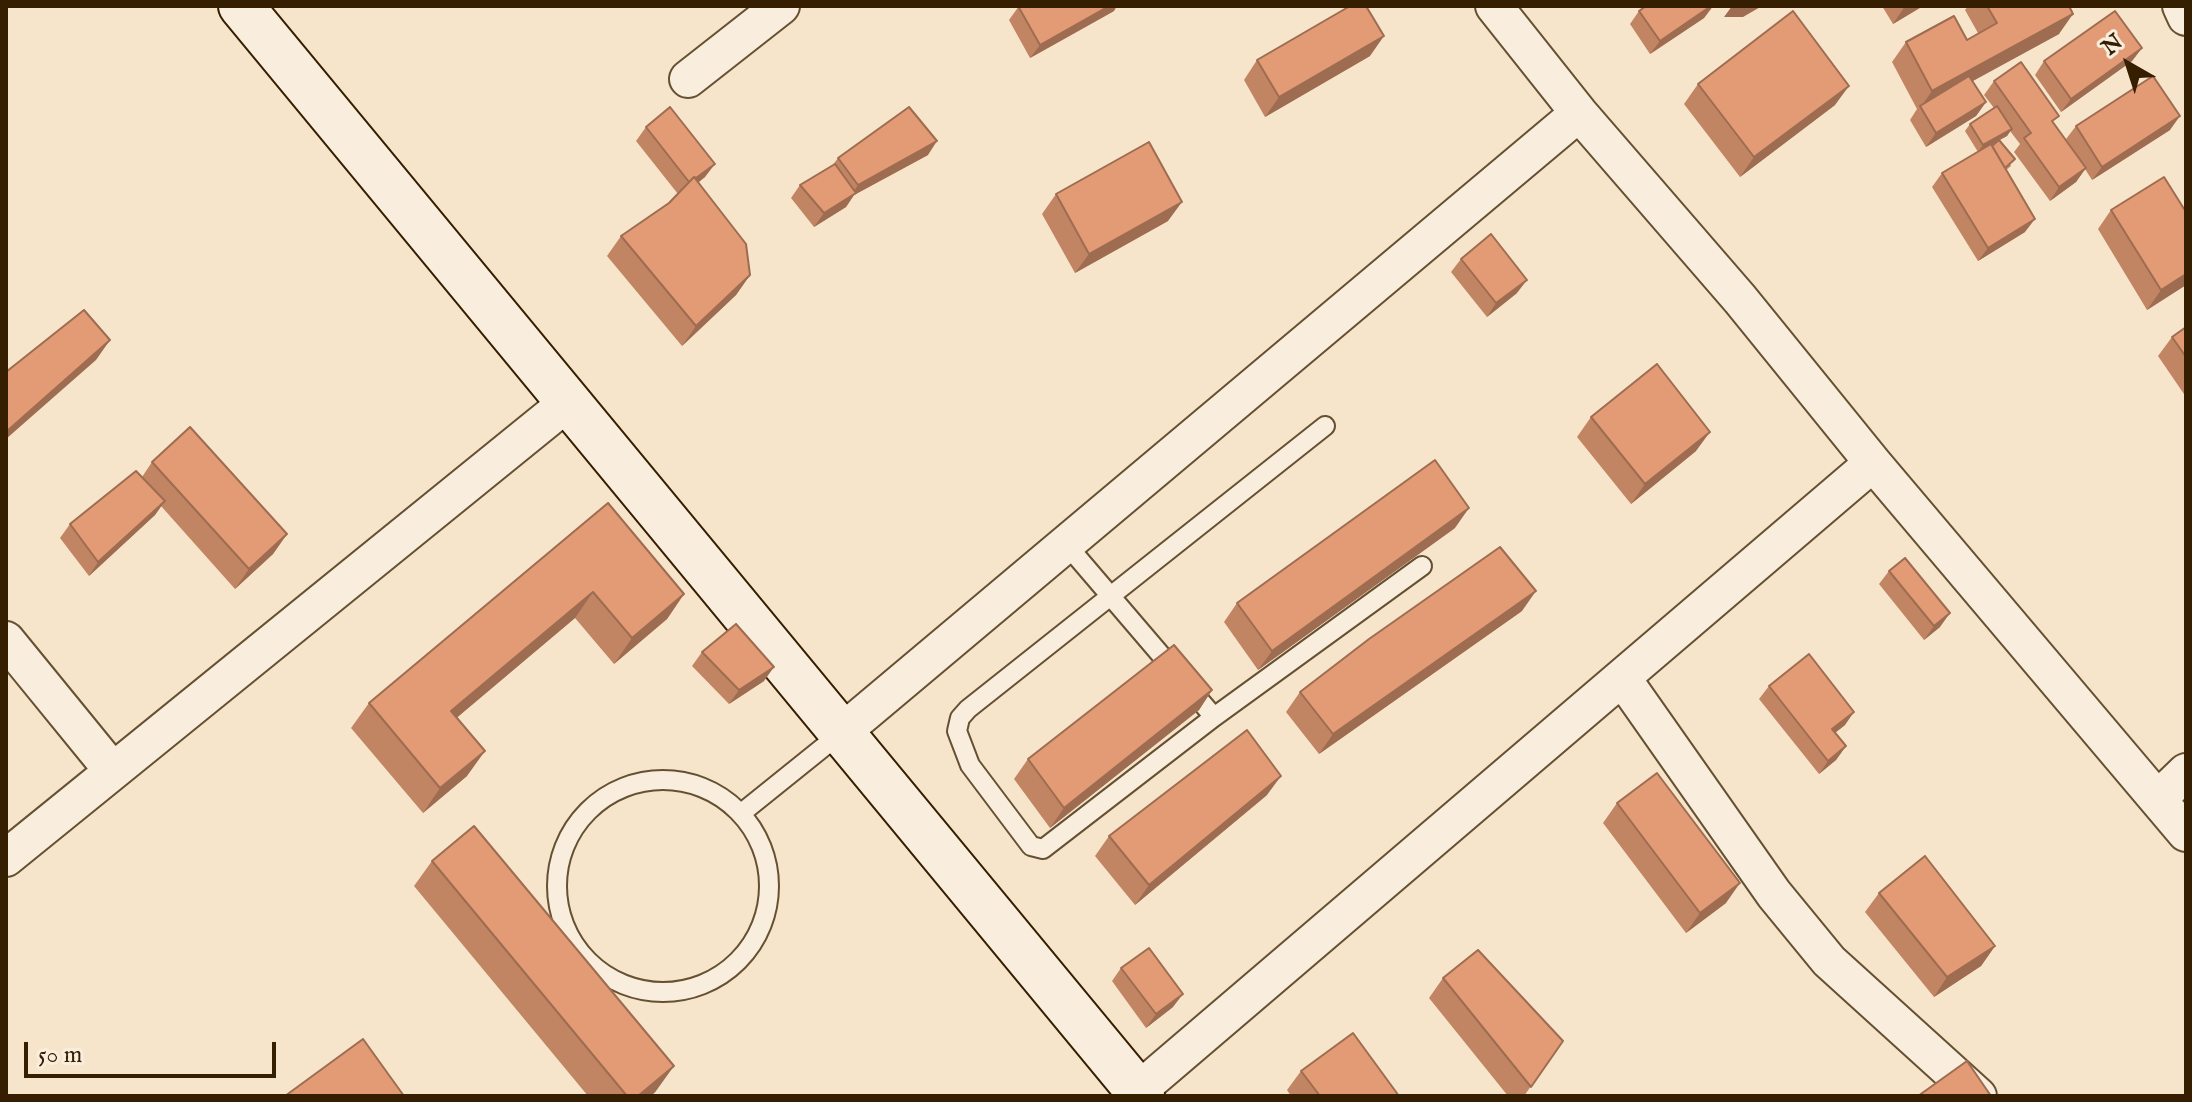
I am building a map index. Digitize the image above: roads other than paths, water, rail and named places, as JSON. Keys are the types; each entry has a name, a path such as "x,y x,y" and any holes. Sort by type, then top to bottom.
{"street":[{"path":"241,6 1137,1094 1873,463"},
{"path":"688,79 781,6"},
{"path":"1494,6 1579,113 1740,299 1873,463 2186,833"},
{"path":"2181,6 2186,17"},
{"path":"841,733 1579,113"},
{"path":"6,858 567,403"},
{"path":"6,640 112,770"},
{"path":"1623,679 1774,894 1829,961 1978,1096"},
{"path":"2158,799 2186,772"}],"lane":[{"path":"1325,426 960,718 957,731 970,765 1031,846 1043,849 1051,846 1214,717 1422,566"},
{"path":"1066,544 1214,717"},
{"path":"744,811 841,733"},
{"path":"685,778 744,811 772,873 758,939 709,985 641,994 582,960 553,899 567,832 617,786 685,778"}]}
